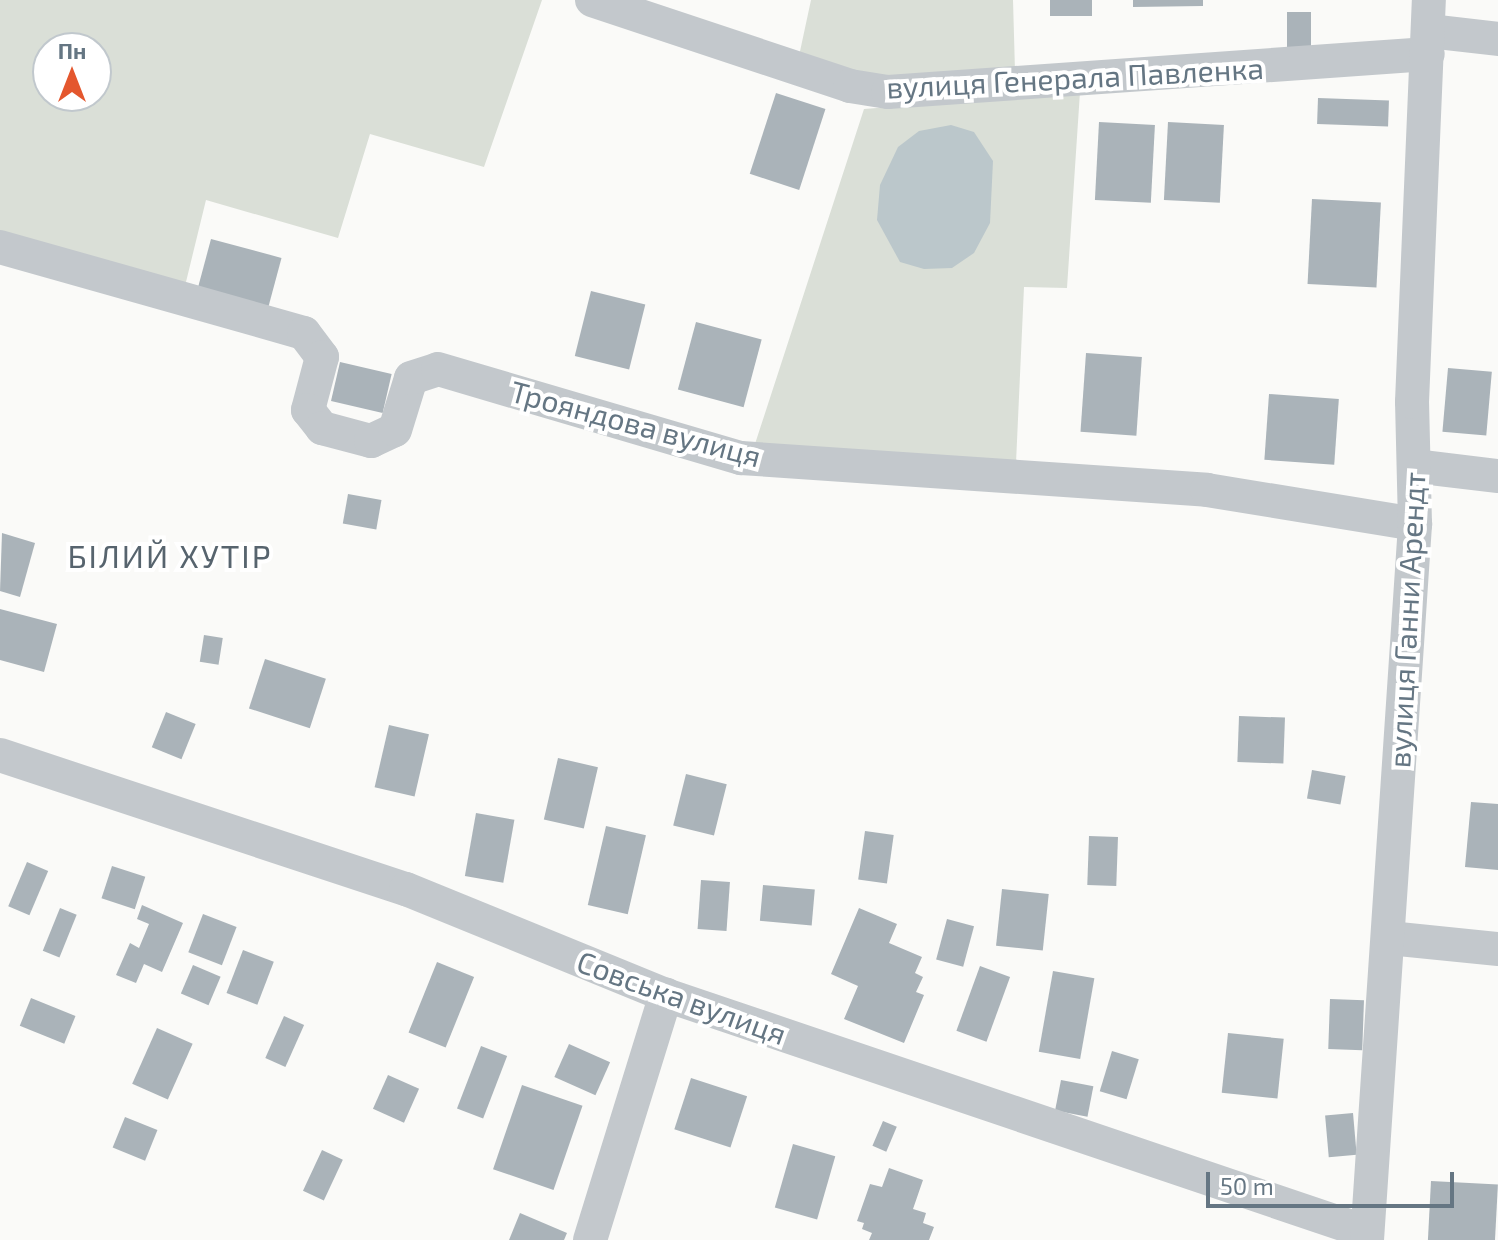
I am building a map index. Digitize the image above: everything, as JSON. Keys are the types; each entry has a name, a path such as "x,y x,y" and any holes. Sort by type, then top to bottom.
{"street":[{"name":"вулиця Генерала Павленка","path":"592,0 850,86 888,92 1429,28 1498,39"},
{"name":"вулиця Ганни Арендт","path":"1366,1236 1389,938 1415,524 1412,402 1429,28"},
{"name":"Трояндова вулиця","path":"0,247 304,333 322,357 308,410 322,428 371,441 395,430 411,378 438,369 741,458 1207,490 1415,524"},
{"path":"1414,466 1498,476"},
{"name":"Совська вулиця","path":"0,755 406,889 666,995 1366,1236"},
{"path":"1389,938 1498,949"},
{"path":"590,1240 666,995"}],"shaded area":[{"path":"0,0 542,0 484,167 370,134 338,238 206,200 185,286 0,233"},
{"path":"811,0 1013,0 1015,71 894,81 799,56"},
{"path":"1080,92 1067,288 1024,287 1016,463 754,447 864,109"},
{"path":"951,125 974,132 993,161 990,223 974,253 952,268 924,269 900,262 877,220 880,185 898,147 919,131"}],"building":[{"path":"1050,0 1092,0 1092,16 1050,16"},
{"path":"1133,0 1203,0 1203,6 1133,7"},
{"path":"1287,12 1311,12 1311,48 1287,48"},
{"path":"776,93 825,109 799,190 750,174"},
{"path":"1318,98 1389,100 1388,126 1317,124"},
{"path":"1099,122 1155,125 1151,203 1095,200"},
{"path":"1168,122 1224,125 1220,203 1164,200"},
{"path":"1312,199 1381,203 1376,287 1308,284"},
{"path":"211,239 282,258 269,306 198,287"},
{"path":"591,291 645,305 629,370 575,356"},
{"path":"696,322 762,340 744,407 678,390"},
{"path":"1086,353 1142,357 1136,436 1080,432"},
{"path":"340,362 392,374 383,413 331,401"},
{"path":"1448,368 1492,372 1486,436 1442,432"},
{"path":"1269,394 1339,399 1334,465 1264,460"},
{"path":"348,494 381,500 376,529 343,524"},
{"path":"2,533 35,543 20,597 0,591"},
{"path":"0,609 57,624 44,672 0,660"},
{"path":"204,635 223,638 219,665 200,662"},
{"path":"265,659 326,679 310,728 249,708"},
{"path":"166,712 196,724 181,759 152,747"},
{"path":"1239,716 1285,718 1283,764 1237,762"},
{"path":"389,725 429,734 415,797 375,787"},
{"path":"558,758 598,767 584,829 544,819"},
{"path":"1312,770 1345,776 1340,804 1307,799"},
{"path":"686,774 727,784 714,836 673,825"},
{"path":"1471,802 1498,804 1498,870 1465,867"},
{"path":"476,813 514,820 503,883 465,876"},
{"path":"606,826 646,835 628,914 588,905"},
{"path":"865,831 894,835 887,884 858,880"},
{"path":"1089,836 1118,837 1116,886 1087,885"},
{"path":"27,862 48,871 29,915 8,906"},
{"path":"112,866 145,877 135,909 101,898"},
{"path":"701,880 730,882 727,931 698,929"},
{"path":"763,885 815,890 812,925 760,921"},
{"path":"1002,889 1049,894 1043,951 996,946"},
{"path":"142,905 183,923 162,972 144,964 136,983 116,975 130,943 139,948 149,924 137,919"},
{"path":"60,908 77,915 59,957 43,951"},
{"path":"859,908 897,924 889,943 922,957 915,973 923,977 916,992 924,995 904,1043 844,1019 858,986 831,974"},
{"path":"203,914 237,927 222,965 188,952"},
{"path":"947,919 974,926 963,967 936,960"},
{"path":"243,950 274,962 257,1005 227,993"},
{"path":"437,962 474,977 446,1047 409,1032"},
{"path":"193,965 221,977 209,1005 181,994"},
{"path":"980,966 1010,977 986,1042 956,1031"},
{"path":"1053,971 1094,978 1080,1059 1039,1052"},
{"path":"31,998 76,1016 64,1044 20,1026"},
{"path":"1330,999 1364,1000 1362,1050 1328,1049"},
{"path":"284,1016 304,1025 285,1067 265,1058"},
{"path":"157,1028 193,1044 168,1100 132,1084"},
{"path":"1228,1033 1284,1039 1277,1099 1222,1093"},
{"path":"569,1044 610,1062 595,1095 554,1077"},
{"path":"481,1046 507,1056 483,1119 457,1109"},
{"path":"1112,1051 1139,1059 1126,1099 1100,1091"},
{"path":"388,1075 419,1089 404,1123 373,1109"},
{"path":"691,1078 747,1096 730,1148 674,1129"},
{"path":"1061,1080 1093,1086 1087,1117 1055,1110"},
{"path":"522,1085 583,1106 554,1190 493,1169"},
{"path":"1353,1113 1357,1155 1329,1157 1325,1115"},
{"path":"125,1117 157,1130 145,1161 113,1148"},
{"path":"883,1121 897,1127 886,1152 872,1146"},
{"path":"793,1144 835,1156 817,1220 775,1207"},
{"path":"322,1150 343,1160 324,1201 303,1191"},
{"path":"889,1168 923,1180 913,1209 926,1213 923,1223 934,1227 929,1240 869,1240 872,1233 862,1229 864,1223 857,1221 870,1184 882,1187"},
{"path":"1431,1181 1498,1185 1495,1240 1428,1240"},
{"path":"520,1213 567,1233 564,1240 509,1240"}],"district":[{"name":"БІЛИЙ ХУТІР","path":"170,555"}]}
